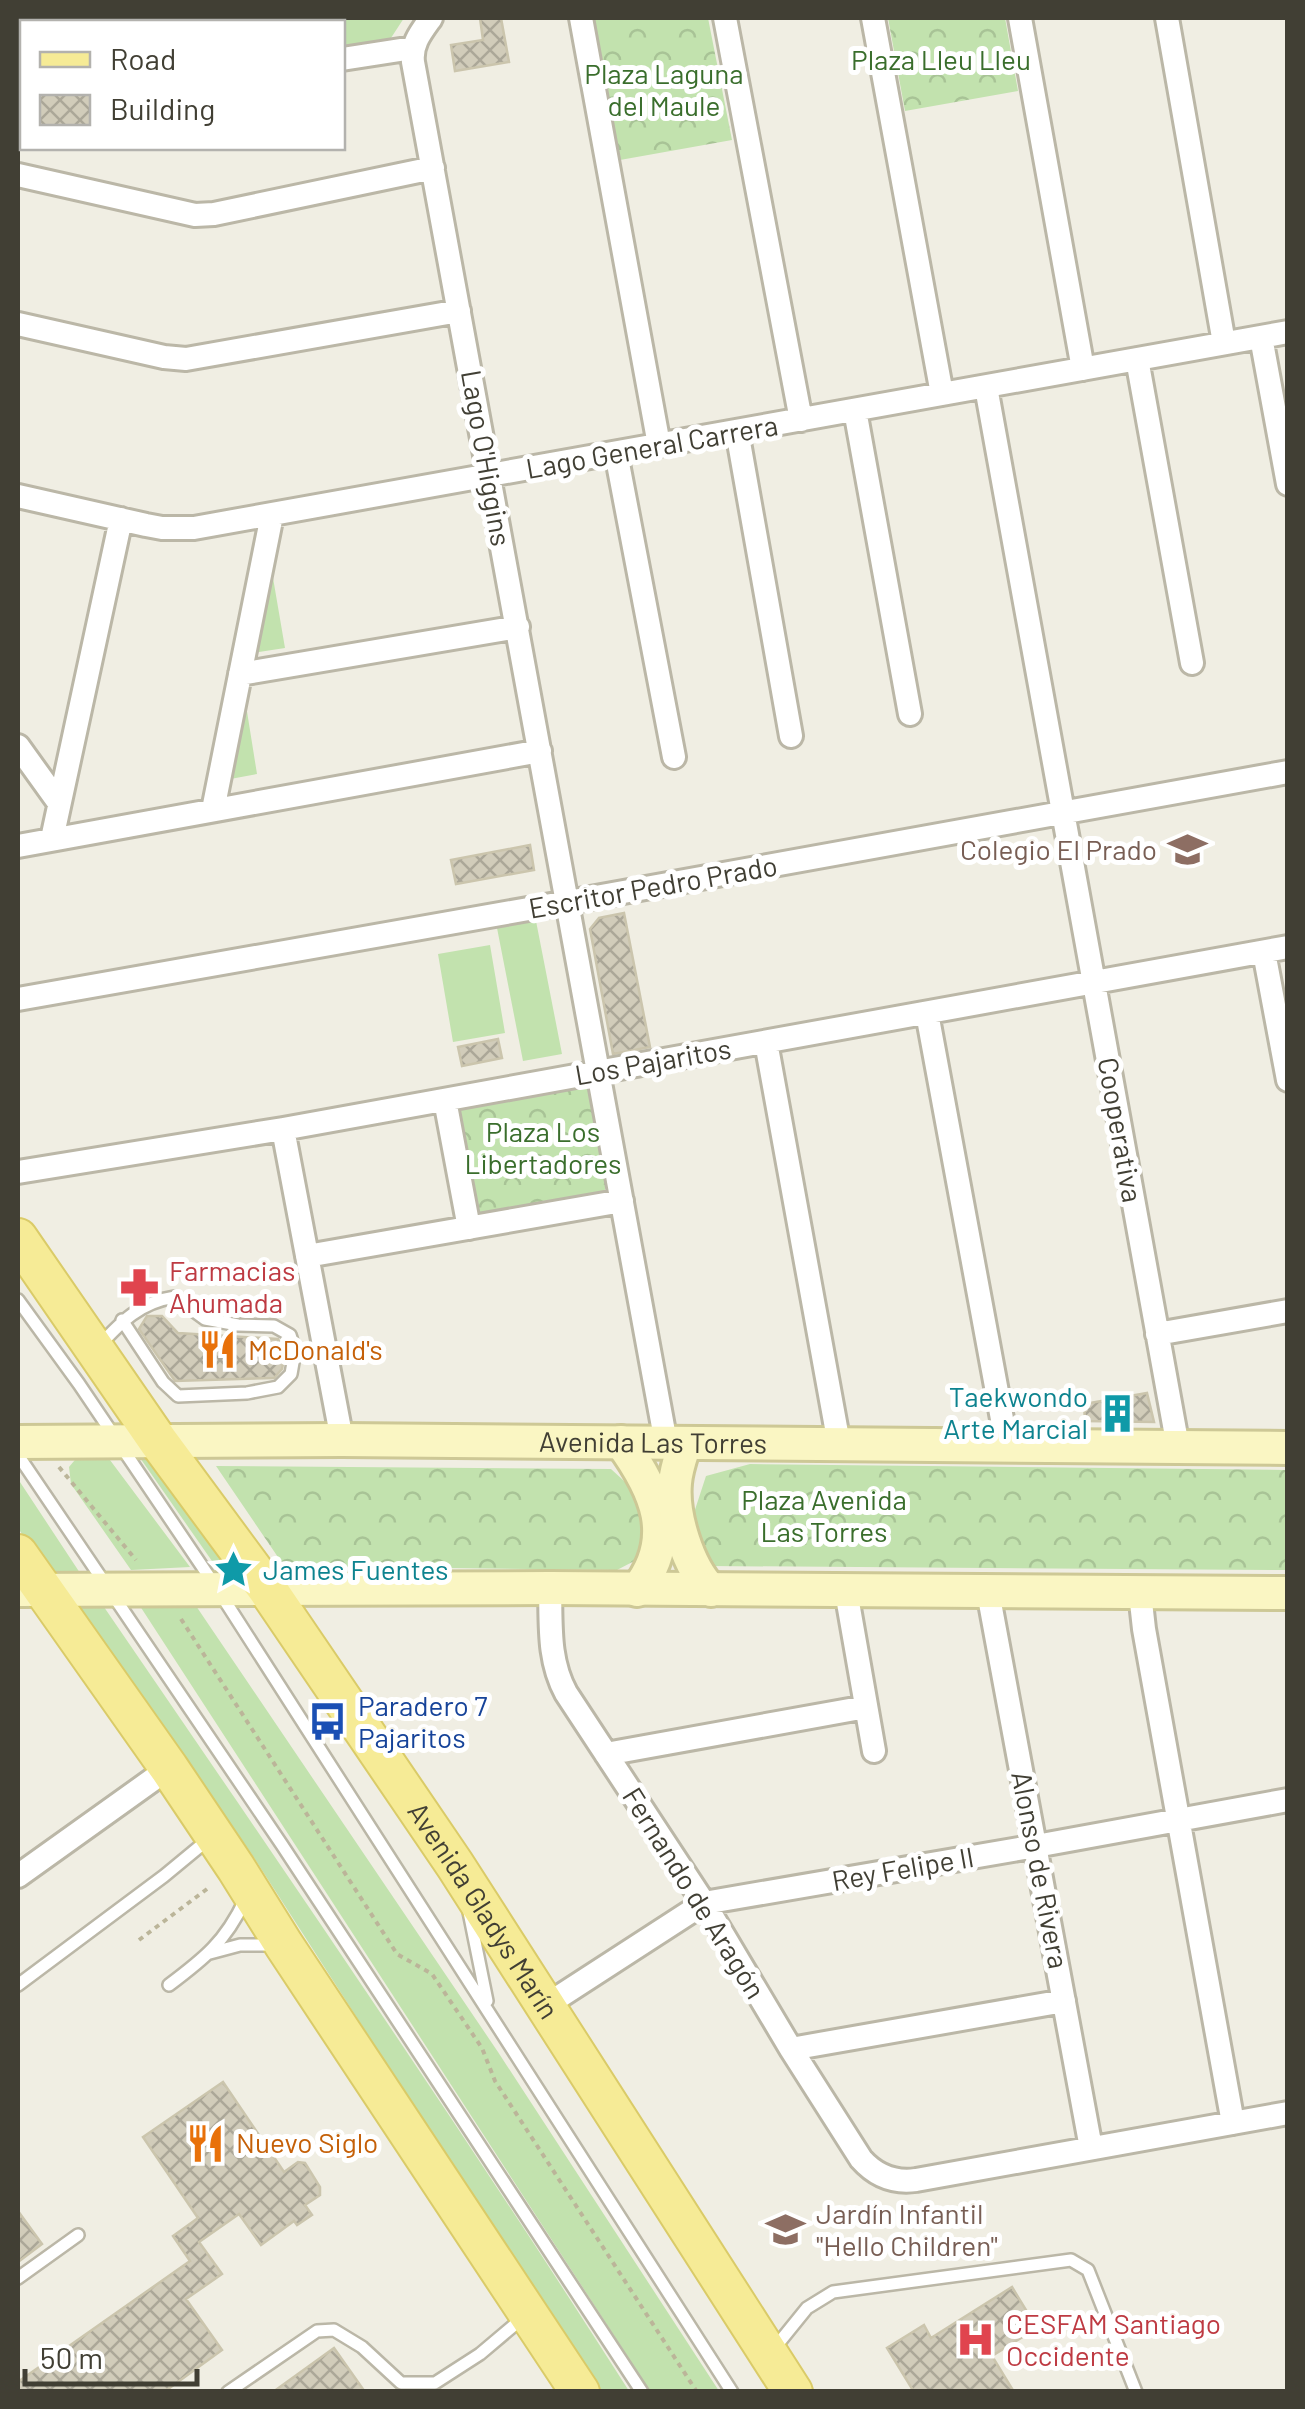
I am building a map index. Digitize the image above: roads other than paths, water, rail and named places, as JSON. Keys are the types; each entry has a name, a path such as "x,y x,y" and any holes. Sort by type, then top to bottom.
{"main road":[{"name":"Avenida Gladys Marín","path":"18,1238 158,1441 268,1590 455,1865 792,2392"},
{"path":"18,1554 30,1590 169,1768 580,2392"}],"street":[{"path":"345,59 413,48 430,18"},
{"path":"581,18 659,446"},
{"path":"725,18 801,420"},
{"path":"873,18 942,394"},
{"path":"1020,18 1083,369"},
{"path":"1167,18 1224,344"},
{"name":"Lago O'Higgins","path":"413,48 622,1201 676,1443"},
{"path":"18,175 195,215 433,168"},
{"path":"18,324 164,356 196,359 460,311"},
{"name":"Lago General Carrera","path":"18,496 178,529 1288,332"},
{"path":"1261,337 1288,484"},
{"path":"1137,360 1192,663"},
{"name":"Cooperativa","path":"986,386 1178,1447"},
{"path":"854,410 910,714"},
{"path":"737,432 791,736"},
{"path":"616,454 674,757"},
{"path":"213,810 272,515"},
{"path":"52,840 121,520"},
{"path":"240,674 518,627"},
{"path":"18,746 60,804"},
{"path":"18,846 540,751"},
{"name":"Escritor Pedro Prado","path":"18,998 1288,772"},
{"path":"1276,950 1288,1080"},
{"name":"Los Pajaritos","path":"18,1172 283,1130 1276,950"},
{"path":"927,1013 1007,1446"},
{"path":"766,1042 839,1444"},
{"path":"446,1100 469,1228"},
{"path":"283,1130 342,1440"},
{"path":"307,1256 622,1201"},
{"path":"1157,1334 1288,1311"},
{"name":"Avenida Las Torres","path":"26,1446 118,1440 342,1440 1288,1448"},
{"path":"621,1442 647,1482 658,1518 654,1563 637,1590"},
{"path":"676,1443 676,1509 693,1566 711,1590"},
{"path":"30,1590 550,1588 1288,1593"},
{"name":"Fernando de Aragón","path":"550,1588 552,1652 559,1680 868,2167 886,2178 916,2180 1091,2148"},
{"path":"846,1591 874,1751"},
{"name":"Alonso de Rivera","path":"988,1592 1091,2148"},
{"path":"1140,1593 1232,2123"},
{"path":"606,1754 866,1707"},
{"path":"18,1876 169,1768"},
{"name":"Rey Felipe II","path":"546,2006 704,1903 1288,1800"},
{"path":"791,2049 1064,2000"},
{"path":"1091,2148 1288,2113"}],"lane":[{"path":"96,1350 122,1320 153,1300 174,1296 205,1319 274,1326 290,1336 295,1351 291,1374 278,1387 247,1394 178,1396 163,1382 122,1320"},
{"path":"18,1300 59,1354 218,1590 732,2392"},
{"path":"26,1446 110,1591 388,2004 642,2392"},
{"path":"18,1985 214,1835"},
{"path":"455,1865 488,2010"},
{"path":"169,1985 210,1954 234,1924 243,1879"},
{"path":"210,1954 240,1945 284,1944"},
{"path":"18,2278 78,2235"},
{"path":"770,2355 807,2308 833,2292 1070,2260 1088,2270 1136,2392"},
{"path":"228,2392 317,2331 334,2330 362,2347 400,2384 435,2383 480,2354 528,2313"}],"place":[{"name":"Colegio El Prado","path":"1187,850"},
{"name":"Farmacias Ahumada","path":"139,1287"},
{"name":"McDonald's","path":"218,1350"},
{"name":"Taekwondo Arte Marcial","path":"1118,1413"},
{"name":"James Fuentes","path":"233,1570"},
{"name":"Paradero 7 Pajaritos","path":"328,1722"},
{"name":"Nuevo Siglo","path":"206,2143"},
{"name":"Jardín Infantil \"Hello Children\"","path":"786,2230"},
{"name":"CESFAM Santiago Occidente","path":"976,2340"}],"park label":[{"name":"Plaza Lleu Lleu","path":"941,60"},
{"name":"Plaza Laguna del Maule","path":"664,90"},
{"name":"Plaza Los Libertadores","path":"543,1148"},
{"name":"Plaza Avenida Las Torres","path":"824,1516"}]}
